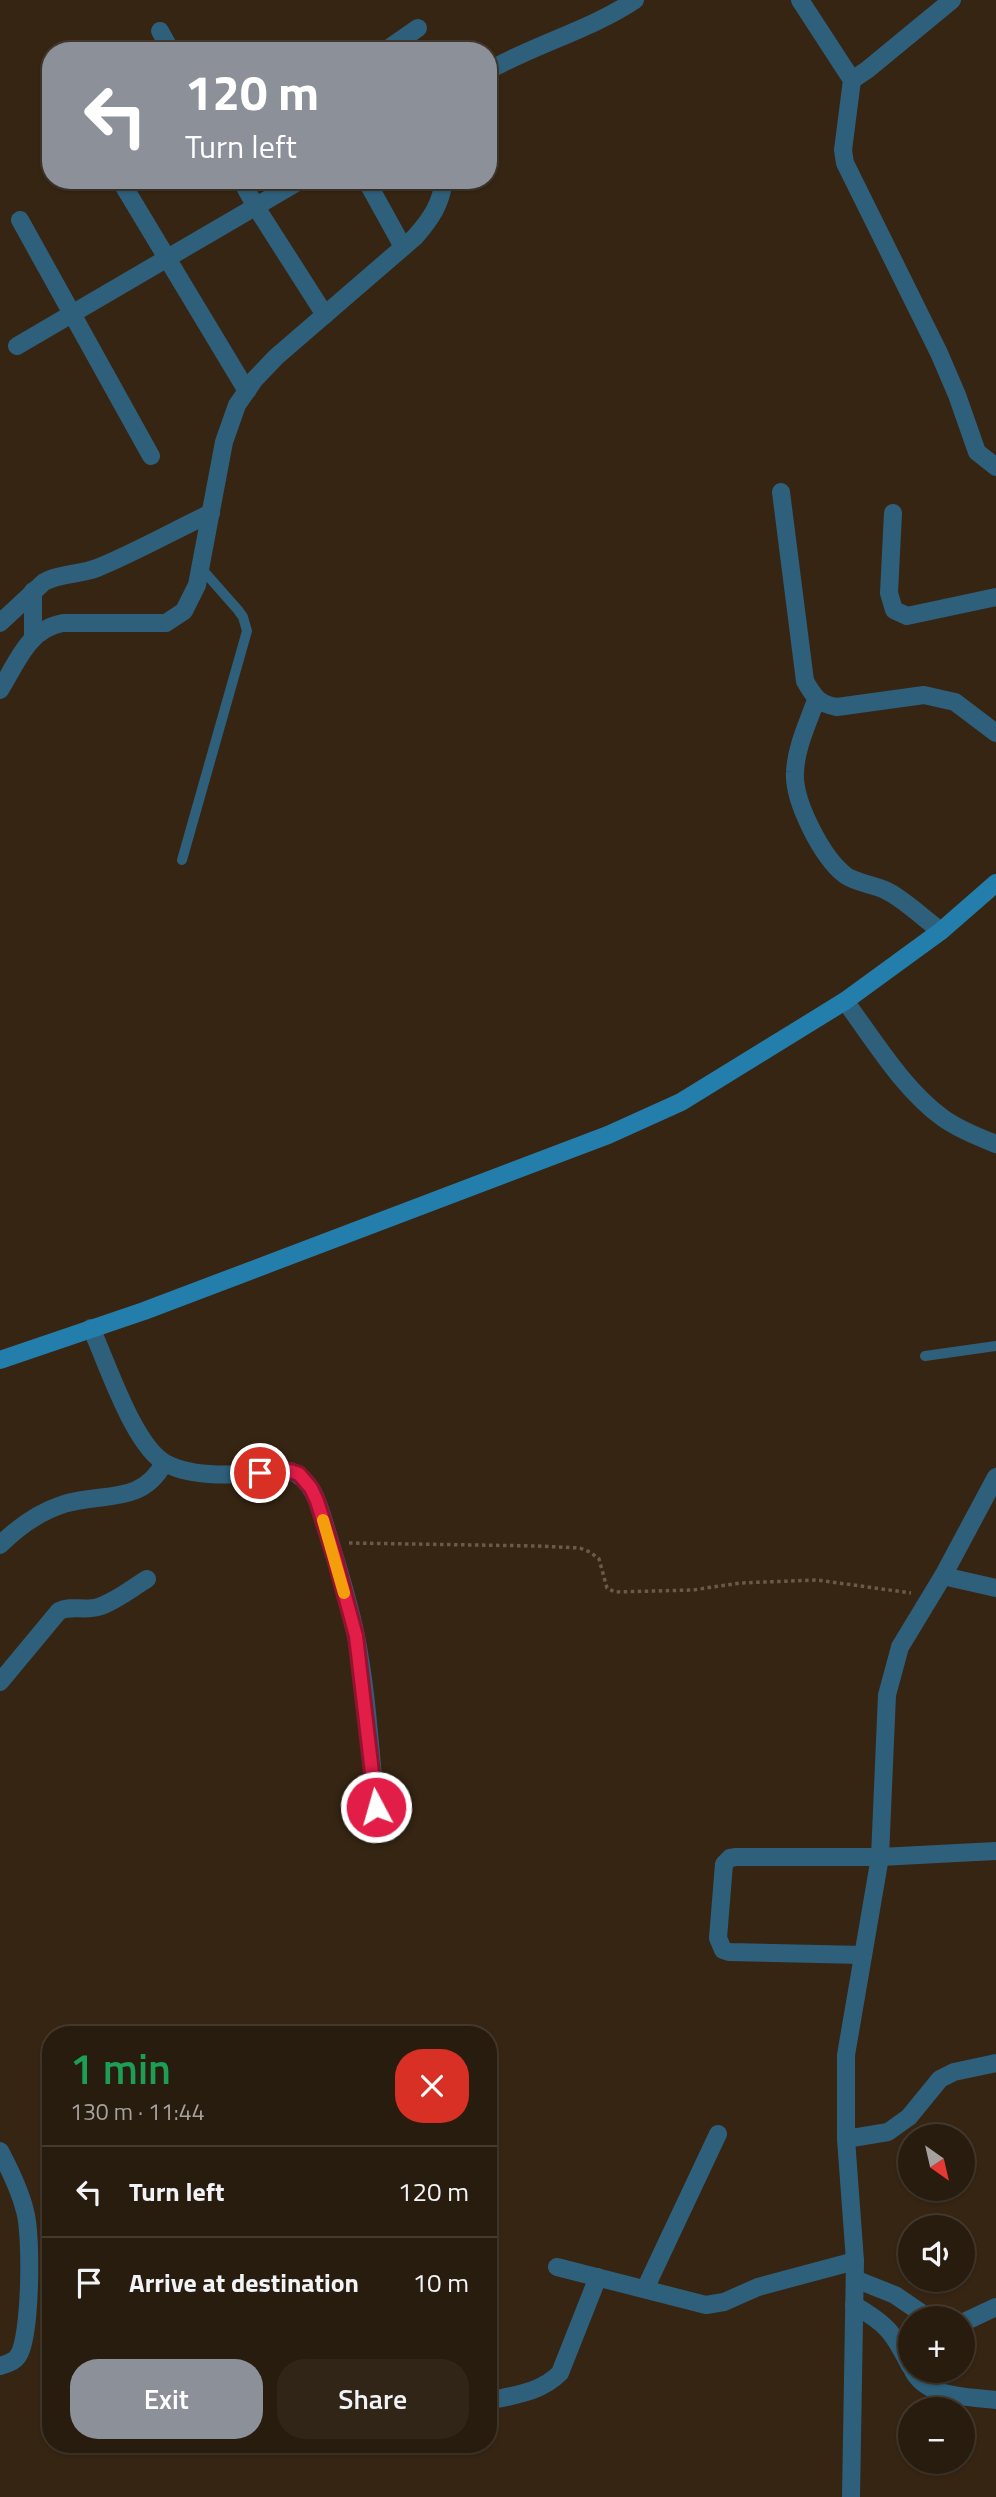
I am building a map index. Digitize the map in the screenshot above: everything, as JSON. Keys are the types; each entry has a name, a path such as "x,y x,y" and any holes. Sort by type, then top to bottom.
{"main road":[{"path":"0,1360 144,1311 608,1135 681,1102 845,1001 941,931 996,883"}],"street":[{"path":"497,66 595,22 635,0"},
{"path":"800,0 852,80 843,150 845,163 939,353 977,453 996,467"},
{"path":"852,80 952,0"},
{"path":"398,42 418,28"},
{"path":"160,31 166,42"},
{"path":"125,189 247,391"},
{"path":"247,189 326,315"},
{"path":"17,346 286,189"},
{"path":"371,189 404,247"},
{"path":"0,691 33,637 47,627 63,623 166,623 184,611 191,601 201,568 224,442 237,405 276,357 404,247 432,218 443,189"},
{"path":"20,220 151,456"},
{"path":"781,492 805,681 816,700 823,705 837,708 924,695 955,702 996,733"},
{"path":"0,623 33,591 51,578 78,574 100,566 211,513"},
{"path":"893,513 889,593 894,610 900,615 907,616 996,597"},
{"path":"33,591 33,637"},
{"path":"816,700 797,753 795,773 796,790 819,845 832,864 848,877 887,890 941,931"},
{"path":"845,1001 899,1073 924,1101 943,1118 996,1144"},
{"path":"99,1326 135,1430 164,1463 194,1472 224,1474 290,1471 299,1474 311,1488 330,1542 356,1636 376,1807"},
{"path":"0,1545 28,1521 62,1504 142,1489 158,1475 164,1463"},
{"path":"851,2497 855,2270 846,2139 846,2055 880,1857 887,1695 900,1647 943,1577 996,1478"},
{"path":"943,1577 996,1588"},
{"path":"0,1682 59,1611 69,1608 97,1608 147,1579"},
{"path":"863,1955 723,1950 718,1938 723,1869 727,1861 736,1857 880,1857 996,1852"},
{"path":"846,2139 888,2132 900,2126 940,2079 954,2071 996,2063"},
{"path":"645,2289 718,2134"},
{"path":"0,2151 26,2213 28,2272 23,2347 14,2360 0,2366"},
{"path":"557,2267 696,2304 715,2305 758,2287 855,2270 911,2306"},
{"path":"497,2399 527,2393 551,2381 560,2373 598,2277"},
{"path":"854,2305 874,2316 890,2330 898,2344"},
{"path":"975,2317 996,2307"},
{"path":"922,2383 934,2390 996,2400"}],"lane":[{"path":"182,860 247,631 238,610 201,568"},
{"path":"925,1356 996,1346"}],"path":[{"path":"330,1542 580,1548 599,1559 607,1588 615,1592 693,1590 740,1583 817,1580 930,1596"}],"slow traffic":[{"path":"323,1520 344,1593"}],"route":[{"path":"260,1473 290,1471 299,1474 311,1488 317,1501 356,1636 376,1807"}]}
